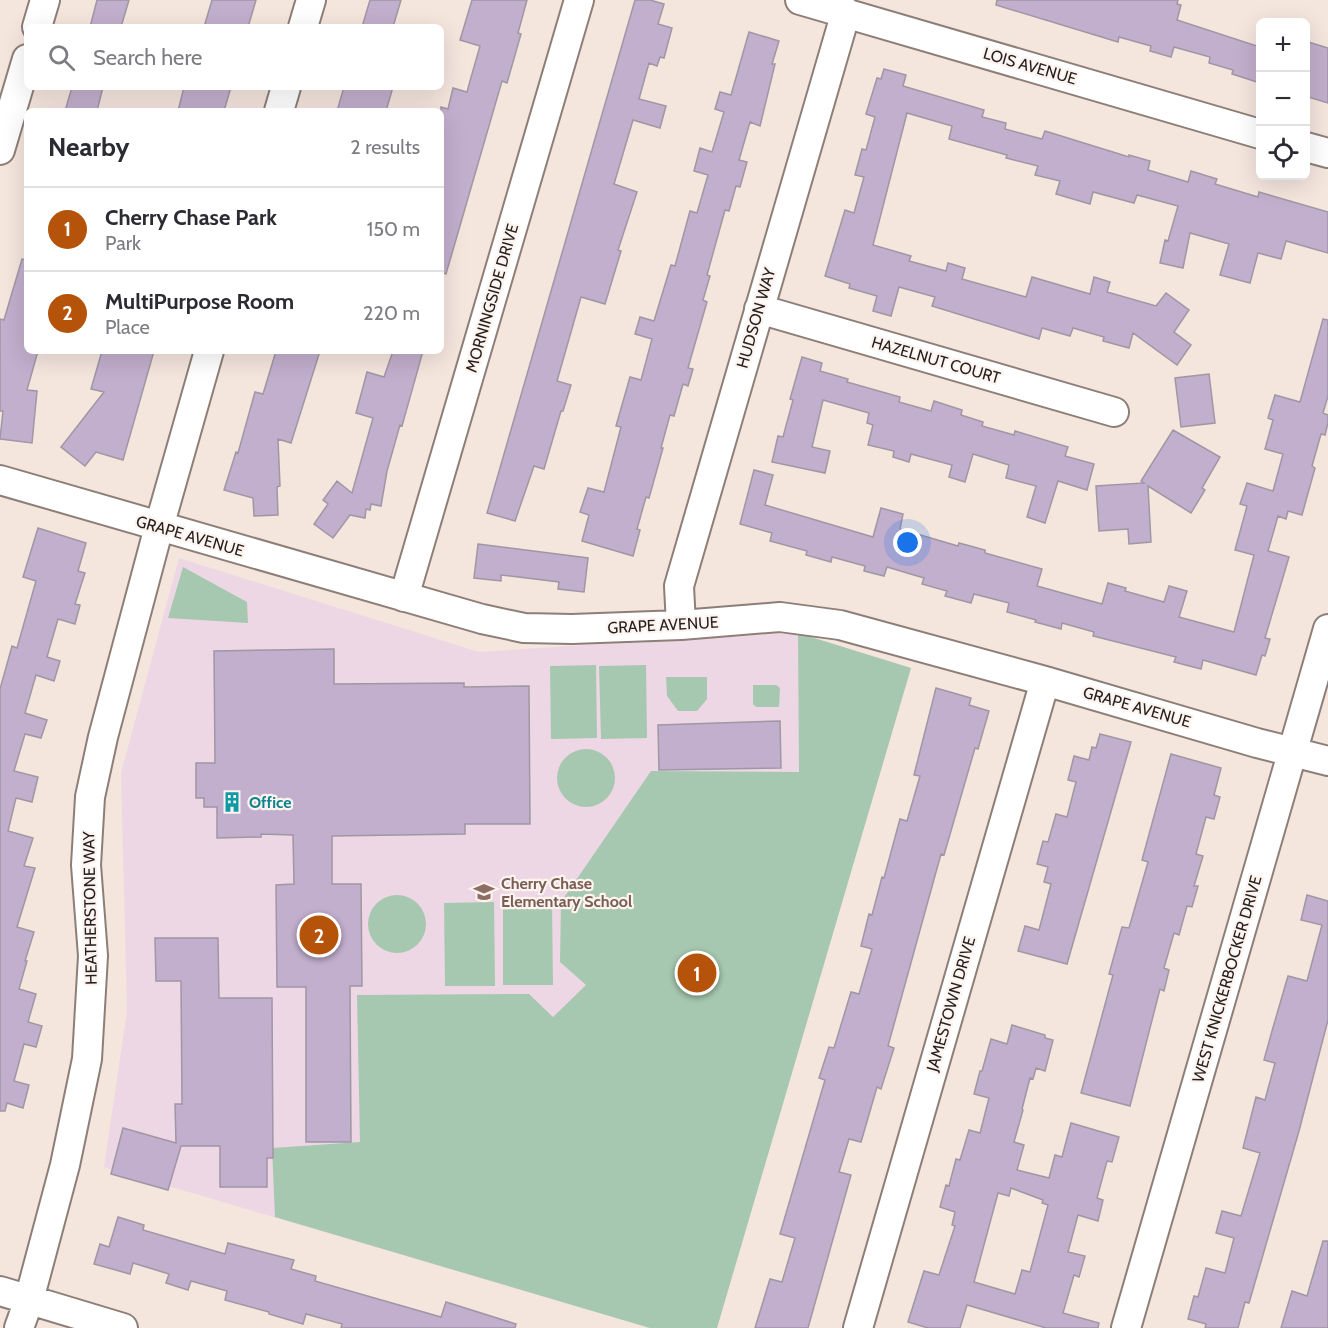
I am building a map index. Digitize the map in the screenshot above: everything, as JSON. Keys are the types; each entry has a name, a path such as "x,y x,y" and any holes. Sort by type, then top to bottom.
{"street":[{"path":"38,24 45,0"},
{"path":"304,24 311,0"},
{"name":"MORNINGSIDE DRIVE","path":"404,597 579,0"},
{"name":"LOIS AVENUE","path":"800,0 1256,133"},
{"name":"HUDSON WAY","path":"681,625 679,586 846,12"},
{"path":"0,150 24,69"},
{"path":"280,108 285,90"},
{"path":"1310,148 1328,153"},
{"name":"HAZELNUT COURT","path":"759,309 1114,411"},
{"name":"HEATHERSTONE WAY","path":"19,1328 29,1300 65,1165 87,1059 93,956 86,865 90,797 103,737 159,527 208,354"},
{"name":"GRAPE AVENUE","path":"0,480 404,597 524,628 572,629 681,625 780,617 840,625 1328,761"},
{"name":"WEST KNICKERBOCKER DRIVE","path":"1126,1328 1328,629"},
{"name":"JAMESTOWN DRIVE","path":"858,1328 1045,681"},
{"path":"0,1291 123,1328"}],"shaded area":[{"name":"Cherry Chase Elementary School","path":"179,558 479,652 798,633 911,668 717,1328 650,1328 104,1167 127,1011 121,773"}],"green space":[{"path":"183,567 247,602 248,623 168,618"},
{"path":"798,633 911,668 717,1328 650,1328 275,1217 272,1148 360,1142 357,995 529,994 553,1017 586,985 560,962 561,902 651,771 799,772"},
{"path":"596,665 597,738 551,739 550,666"},
{"path":"646,665 647,738 601,739 599,666"},
{"path":"666,677 707,677 707,699 697,711 678,711 667,696"},
{"path":"753,685 776,685 780,688 779,707 756,707 753,704"},
{"path":"580,749 592,749 607,757 615,772 615,784 607,799 592,807 580,807 565,799 557,784 557,772 565,757"},
{"path":"391,895 403,895 418,903 426,918 426,930 418,945 403,953 391,953 376,945 368,930 368,918 376,903"},
{"path":"552,901 553,985 503,985 503,902"},
{"path":"494,902 495,986 445,986 444,903"}],"building":[{"path":"97,0 129,0 122,24 91,24"},
{"path":"212,0 256,0 249,24 205,24"},
{"path":"370,0 401,0 394,24 363,24"},
{"path":"472,0 527,0 518,33 521,34 507,83 502,81 446,274 444,274 444,108 441,107 448,109 453,88 467,92 480,46 460,40"},
{"path":"635,0 650,0 664,4 658,24 672,28 664,58 660,57 657,66 649,63 639,99 666,106 660,128 633,120 614,184 637,192 618,250 621,251 605,304 581,297 557,381 571,385 544,469 534,466 515,521 487,513"},
{"path":"997,0 1178,0 1177,4 1181,5 1177,20 1256,46 1256,82 1232,74 1233,70 1209,63 1210,57 1174,47 1171,57 1150,51 1151,46 1119,37 1118,42 996,5"},
{"path":"749,32 779,41 772,64 775,64 760,126 750,122 739,160 747,162 740,187 736,186 729,211 725,210 707,275 710,276 703,300 707,302 688,368 693,369 688,386 683,384 674,416 670,415 649,498 646,497 637,529 640,530 633,556 582,541 589,515 580,512 588,488 604,492 621,427 616,426 630,377 641,380 652,339 635,334 640,317 654,321 671,265 675,266 690,211 697,213 708,175 694,171 700,148 712,152 724,112 715,109 720,92 731,95"},
{"path":"1310,43 1328,48 1328,103 1310,98"},
{"path":"884,69 906,75 903,86 984,110 982,117 1006,123 1005,129 1042,139 1045,131 1129,157 1129,155 1150,161 1148,170 1188,182 1191,171 1217,179 1215,184 1258,197 1259,192 1328,212 1328,253 1286,241 1281,259 1258,253 1250,283 1220,275 1229,244 1190,233 1183,268 1160,263 1165,240 1168,241 1178,206 1137,195 1134,203 1093,192 1090,204 1056,194 1060,181 1035,175 1038,166 949,139 952,126 907,113 873,245 911,256 909,261 946,271 948,263 965,268 962,279 1026,297 1032,277 1090,294 1094,277 1110,282 1107,292 1156,306 1166,293 1189,310 1174,332 1191,345 1177,365 1133,333 1129,348 1103,341 1104,337 1073,328 1070,336 1042,328 1039,339 932,306 935,297 899,287 891,316 873,311 877,296 849,288 850,284 825,276 845,210 854,213 864,177 855,175 862,149 866,150 875,117 866,114 877,78 881,79"},
{"path":"71,90 102,90 98,108 66,108"},
{"path":"183,90 230,90 225,108 179,108"},
{"path":"343,90 392,90 387,108 338,108"},
{"path":"22,259 24,259 24,354 37,354 27,390 37,391 32,443 0,439 3,411 0,411 0,319 4,320"},
{"path":"1323,319 1328,320 1328,396 1323,413 1328,415 1328,423 1325,435 1321,434 1312,466 1315,468 1302,515 1288,511 1286,519 1278,516 1268,551 1289,557 1265,638 1270,639 1256,675 1203,660 1201,669 1174,662 1176,657 1093,636 1094,632 1062,623 1061,629 1035,622 1036,620 1007,612 1009,603 974,594 971,603 945,596 947,591 922,584 924,578 887,567 884,576 864,571 865,566 832,557 831,562 806,555 807,551 770,541 772,533 740,524 754,470 773,475 765,505 873,537 881,508 903,514 900,529 958,546 959,543 985,550 985,553 1042,569 1037,586 1102,604 1108,583 1126,588 1125,591 1164,602 1169,586 1187,591 1179,617 1234,632 1254,555 1235,550 1247,506 1240,504 1247,483 1273,491 1283,454 1265,449 1273,420 1268,418 1275,395 1300,402"},
{"path":"101,354 153,354 123,460 96,452 85,466 61,447 104,392 91,389"},
{"path":"275,354 319,354 291,443 278,439 280,486 277,487 278,515 254,516 253,498 224,490 236,452 238,453 255,392 263,394"},
{"path":"392,354 422,354 387,471 381,506 371,504 370,510 366,509 365,518 350,515 333,538 314,524 328,504 323,500 337,481 352,493 373,418 356,413 367,372 384,377"},
{"path":"802,357 822,363 820,371 848,379 847,382 900,397 899,402 931,411 934,401 962,410 961,415 983,422 982,426 1014,435 1015,431 1068,447 1065,456 1094,464 1087,490 1058,481 1045,523 1027,517 1036,486 1006,478 1009,465 973,454 965,482 949,477 952,465 911,454 909,462 893,457 894,451 868,445 873,425 867,423 869,413 823,400 812,447 830,451 825,473 772,462 778,436 783,437 793,400 790,399"},
{"path":"1209,374 1215,423 1181,427 1175,378"},
{"path":"1173,430 1220,457 1202,488 1205,490 1191,513 1148,486 1151,542 1129,544 1128,529 1099,531 1096,486 1144,483 1141,481"},
{"path":"38,528 86,543 78,571 85,573 75,604 80,605 75,624 58,619 47,657 60,661 54,681 36,675 25,713 47,720 41,738 25,734 14,771 38,777 32,802 16,798 8,831 33,838 24,866 35,868 17,927 34,932 19,989 36,994 28,1022 42,1026 36,1047 24,1044 14,1081 29,1085 23,1108 7,1103 5,1111 0,1111 0,689 12,646 17,648 36,581 23,577"},
{"path":"478,544 588,558 584,592 558,589 559,582 501,575 501,581 474,578"},
{"path":"334,649 334,684 464,683 464,687 529,686 530,824 465,824 465,834 332,836 332,884 361,884 362,986 350,986 351,1142 306,1142 306,987 277,987 276,885 294,884 293,835 261,834 261,837 217,838 217,807 204,807 204,798 196,798 196,763 215,763 214,651"},
{"path":"936,688 971,698 969,705 989,711 978,749 975,748 944,855 941,854 888,1046 894,1048 881,1089 877,1087 861,1142 849,1139 839,1172 851,1175 808,1328 755,1328 770,1279 782,1282 795,1238 780,1234 825,1080 819,1078 829,1047 834,1048 851,992 859,994 872,949 861,946 869,914 872,915 900,819 907,821 920,776 914,775"},
{"path":"780,721 781,768 659,770 658,725"},
{"path":"1100,734 1131,742 1067,964 1018,951 1025,926 1039,930 1051,884 1044,882 1048,867 1037,864 1043,841 1048,842 1056,814 1067,817 1076,782 1068,780 1074,756 1089,760 1092,747 1096,748"},
{"path":"1171,754 1221,768 1214,795 1220,797 1214,819 1206,817 1196,854 1203,856 1194,886 1198,886 1192,907 1187,906 1179,935 1174,933 1164,968 1169,970 1164,991 1160,989 1130,1106 1081,1093 1113,975 1109,974 1122,927 1129,928 1148,862 1142,860"},
{"path":"1307,895 1328,901 1328,1020 1299,1131 1249,1303 1245,1302 1238,1328 1205,1328 1206,1324 1188,1319 1194,1296 1198,1297 1206,1268 1225,1273 1234,1238 1216,1233 1222,1211 1241,1216 1260,1153 1243,1148 1256,1097 1265,1100 1275,1063 1264,1060 1272,1031 1288,976 1307,981 1322,925 1301,920"},
{"path":"155,938 218,938 219,998 272,998 273,1158 267,1158 267,1187 220,1187 220,1146 181,1146 168,1190 111,1174 123,1128 176,1143 175,1104 182,1104 181,981 156,981"},
{"path":"1012,1025 1045,1035 1045,1038 1053,1040 1045,1071 1036,1068 1033,1079 1030,1078 1014,1142 1024,1145 1017,1170 1049,1178 1055,1155 1062,1157 1071,1123 1119,1137 1112,1162 1107,1161 1097,1198 1103,1200 1098,1221 1078,1215 1068,1252 1085,1256 1079,1277 1074,1275 1063,1313 1099,1323 1098,1328 1046,1328 967,1305 960,1328 928,1328 908,1322 924,1271 939,1275 955,1226 952,1225 955,1212 940,1207 946,1185 949,1186 956,1159 960,1160 969,1130 980,1133 989,1098 974,1094 991,1039 1007,1044","holes":["1011,1188 1043,1200 1042,1203 1048,1205 1030,1272 1022,1270 1015,1294 974,1282 998,1193 1009,1196"]},
{"path":"118,1217 144,1225 143,1230 225,1254 228,1243 294,1260 291,1269 316,1276 315,1281 441,1317 446,1302 516,1324 515,1328 341,1328 342,1324 306,1314 303,1324 225,1300 227,1291 191,1281 188,1290 166,1283 169,1274 133,1263 130,1274 94,1264 100,1244 109,1247"},
{"path":"1323,1241 1328,1241 1328,1328 1281,1328 1292,1291 1307,1296"}],"place":[{"name":"Office","path":"232,802"},
{"name":"Cherry Chase Elementary School","path":"484,892"},
{"name":"MultiPurpose Room","path":"319,935"},
{"name":"Cherry Chase Park","path":"697,973"}]}
